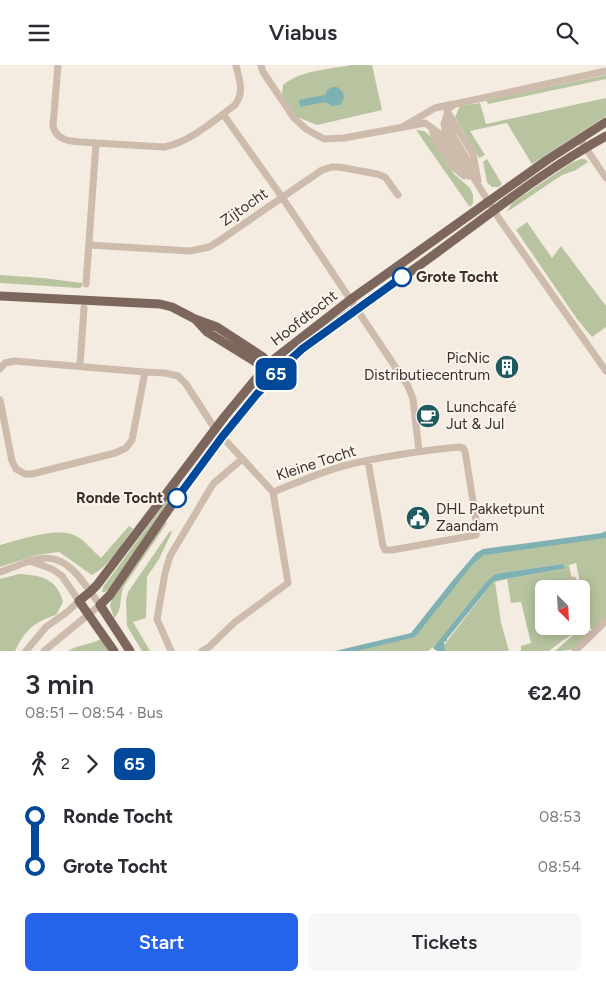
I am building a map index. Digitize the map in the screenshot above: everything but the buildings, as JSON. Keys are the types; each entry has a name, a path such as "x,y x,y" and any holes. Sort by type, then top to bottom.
{"main road":[{"name":"Hoofdtocht","path":"79,601 90,592 266,365 350,300 579,138 606,121"},
{"name":"Hoofdtocht","path":"100,605 110,595 185,486 222,437 276,373 302,349 356,309 585,147 606,136"},
{"path":"0,296 147,302 172,307 195,319 217,327 276,373"},
{"path":"79,601 114,651"},
{"path":"100,605 130,651"}],"street":[{"path":"58,65 54,133 61,139 68,141 152,147 174,145 186,139 235,105 241,95 236,65"},
{"path":"261,65 263,72 294,118 316,136 332,139 424,123 439,133 459,166 478,186"},
{"path":"401,127 435,107 606,71"},
{"path":"455,104 447,111 444,124 446,134 494,211 606,371"},
{"path":"447,111 473,154 478,186"},
{"path":"223,113 282,197 408,386 413,399 419,451"},
{"path":"579,138 606,178"},
{"path":"86,284 96,143"},
{"name":"Zijtocht","path":"89,245 200,250 219,241 322,170 332,167 377,174 384,177 398,195"},
{"path":"80,365 84,307"},
{"path":"0,369 5,363 14,361 80,365 165,373 178,376 191,390 215,429"},
{"path":"0,400 12,461 16,469 25,474 32,474 115,453 126,448 132,440 145,371"},
{"name":"Kleine Tocht","path":"202,651 209,647 234,622 288,583 272,491 215,429"},
{"name":"Kleine Tocht","path":"272,491 368,461 419,451 463,447 474,507 476,535 385,550 368,461"},
{"path":"171,651 158,619 165,573 170,556 213,484 242,459"},
{"path":"0,572 47,557 67,564 100,605"},
{"path":"26,651 46,627 79,601 62,576 52,569 30,561"},
{"name":"Hoofdtocht","path":"44,651 100,605"},
{"path":"575,651 606,621"}],"green space":[{"path":"352,65 372,65 382,110 317,125 297,117 282,95 283,85 298,76"},
{"path":"606,75 606,79 488,104 486,100"},
{"path":"606,98 606,116 532,164 507,123 470,131 485,155 479,158 455,117 460,106 480,103 486,124"},
{"path":"416,130 424,131 430,136 454,174 470,188 473,195 471,206 469,206"},
{"path":"487,159 502,184 499,187 492,187 487,182 483,162"},
{"path":"585,159 588,162 576,170 562,175 507,212 512,203 571,163"},
{"path":"527,222 552,258 561,246 606,306 606,327 592,337 577,319 516,230"},
{"path":"0,275 82,283 82,287 0,283"},
{"path":"180,483 181,485 109,589 102,592 103,587"},
{"path":"166,522 124,586 119,611 114,618 110,606 118,588 143,551"},
{"path":"129,526 133,529 120,548 104,566 92,575 59,552 37,555 0,567 0,545 28,537 61,532 78,537 101,558"},
{"path":"170,531 172,532 159,559 147,577 146,618 133,622 150,651 142,651 127,626 126,601 128,592"},
{"path":"606,534 606,619 592,630 590,627 590,580 580,580 576,563 569,565 572,580 535,580 535,635 571,635 549,651 521,651 521,646 531,643 521,602 511,603 507,579 495,582 501,623 509,651 445,651 444,645 494,581 562,569 562,564 495,574 487,581 437,644 428,651 350,651 412,636 480,553"},
{"path":"19,574 34,575 47,579 57,588 63,602 56,615 36,624 27,632 15,651 0,651 0,579"},
{"path":"573,635 584,635 582,642 575,648 555,651"},
{"path":"101,639 108,651 68,651 76,647"}],"water":[{"path":"337,87 343,92 344,98 340,105 332,106 326,102 300,107 299,100 325,95 327,90"},
{"path":"606,531 606,538 484,555 473,564 415,637 357,651 335,651 411,633 476,553 483,549"},
{"path":"562,564 565,567 562,569 494,581 447,641 444,642 445,651 437,651 433,648 487,581 495,574"}],"bus line":[{"name":"65","path":"177,498 222,437 276,373 302,349 402,277"}],"place":[{"name":"Grote Tocht","path":"402,277"},
{"name":"PicNic Distributiecentrum","path":"507,367"},
{"name":"Lunchcafé Jut & Jul","path":"428,416"},
{"name":"Ronde Tocht","path":"177,498"},
{"name":"DHL Pakketpunt Zaandam","path":"418,518"}]}
